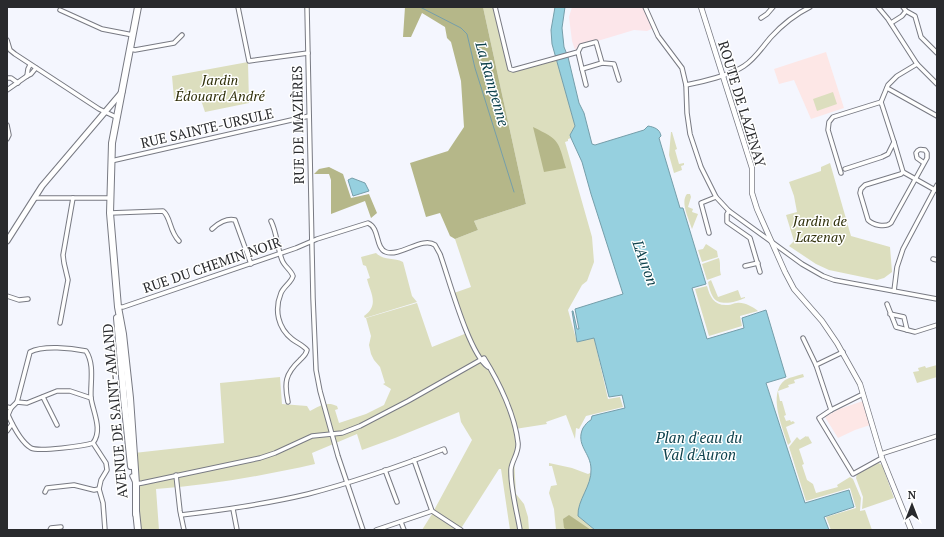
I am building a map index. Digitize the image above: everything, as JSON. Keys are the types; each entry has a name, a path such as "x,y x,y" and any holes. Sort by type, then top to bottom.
{"main road":[{"name":"AVENUE DE SAINT-AMAND","path":"138,7 116,117 111,161 110,198 118,307 117,326 127,398 132,476 138,530"},
{"path":"7,241 34,198 122,91"},
{"name":"AVENUE DE SAINT-AMAND","path":"129,424 136,484 136,514"}],"street":[{"path":"238,7 249,61 308,53"},
{"name":"RUE DE MAZIÈRES","path":"307,7 315,351 318,381 346,483 363,530"},
{"path":"495,7 510,69 513,70 577,52 581,46 596,42 602,64"},
{"path":"645,7 658,36 682,68 686,85 686,113 690,134 700,164 716,197 728,211 804,265 823,276 834,280 937,300"},
{"name":"ROUTE DE LAZENAY","path":"701,7 752,168 752,193 758,212 794,289 822,321 843,352 860,384 882,456 911,530"},
{"path":"761,18 773,7"},
{"path":"686,85 723,75 746,66 773,35 790,19 801,9 810,7"},
{"path":"878,7 891,23 917,64 937,84"},
{"path":"903,7 906,12 914,16 921,37 937,52"},
{"path":"60,10 102,29 133,35"},
{"path":"891,23 906,12"},
{"path":"130,50 174,43 182,35"},
{"path":"7,40 8,46 12,52 104,112 116,117"},
{"path":"577,52 586,84"},
{"path":"27,76 30,64"},
{"path":"582,69 602,64 614,64 619,80"},
{"path":"917,64 897,76 888,85 881,102 903,172 935,190"},
{"path":"7,90 31,74 36,68"},
{"path":"7,78 11,78 18,83"},
{"path":"886,88 937,116"},
{"path":"841,173 828,130 829,122 833,117 881,102"},
{"name":"RUE SAINTE-URSULE","path":"111,161 309,116"},
{"path":"7,126 9,135 7,139"},
{"path":"846,168 888,154 894,142"},
{"path":"903,172 901,174 862,186 860,193 868,220 870,222 886,226 891,223 914,178 924,163"},
{"path":"894,291 897,267 903,249 937,185"},
{"path":"710,233 701,203 716,197"},
{"path":"34,198 110,198"},
{"path":"60,323 68,280 63,255 73,198"},
{"path":"110,213 163,211 166,214 174,235 179,241"},
{"path":"728,211 727,222 750,238 760,272"},
{"path":"212,229 218,224 232,219 235,220 251,264"},
{"path":"272,221 280,254 284,264 293,276 280,294 277,307 278,320 287,334 307,351"},
{"name":"RUE DU CHEMIN NOIR","path":"118,307 160,295 280,254 317,239 368,223 374,228 381,248 386,251 393,252 428,242 436,245 467,331 476,353 481,360"},
{"path":"745,266 758,263"},
{"path":"7,296 19,300 28,299"},
{"path":"887,304 896,327 916,332 937,325"},
{"path":"890,314 904,317 907,330"},
{"path":"803,338 816,365 831,410"},
{"path":"37,348 86,351 90,357 91,398 98,428 97,439 93,443 33,449 26,444 12,424 8,415 9,408 17,402 30,352 37,348"},
{"path":"307,351 315,351"},
{"path":"288,402 287,376 307,351"},
{"path":"816,365 843,352"},
{"path":"132,476 136,484 260,458 275,453 312,436 346,432 408,401 484,358 508,406 517,440 517,450 511,466 511,475 520,530"},
{"path":"17,402 26,403 57,391 70,391 91,398"},
{"path":"863,394 831,410 819,418 853,474 882,456 937,436"},
{"path":"43,396 57,425"},
{"path":"7,431 12,424"},
{"path":"93,443 106,463 107,470 99,489 103,503 106,530"},
{"path":"182,515 233,509 285,499 346,483 444,449 445,452"},
{"path":"414,460 432,511 461,530"},
{"path":"385,470 397,502"},
{"path":"176,475 180,511 184,530"},
{"path":"45,492 47,488 74,485 94,490 99,489"},
{"path":"233,509 237,530"},
{"path":"376,530 432,511"},
{"path":"401,522 404,530"},
{"path":"50,530 51,528 61,527"}],"shaded area":[{"path":"572,7 645,7 654,28 647,31 634,30 581,46 575,50 572,41 569,17"},
{"path":"826,52 844,108 811,119 794,80 779,84 774,69"},
{"path":"863,401 870,425 838,438 825,417 839,409"}],"green space":[{"path":"405,7 483,7 526,204 474,221 478,230 455,239 450,236 440,213 426,217 410,163 448,151 464,127 461,81 451,42 447,38 445,27 422,13 411,37 403,37"},
{"path":"483,7 495,7 510,69 556,58 575,126 570,135 571,138 565,142 592,237 594,262 587,281 582,285 568,310 577,342 594,338 608,399 620,397 623,407 586,416 579,429 576,428 575,439 566,415 546,422 547,424 515,429 517,440 514,458 516,494 524,504 528,517 529,530 510,530 501,469 499,469 460,530 422,530 472,440 461,422 459,412 362,450 357,434 312,453 315,464 236,480 156,489 159,530 138,530 134,453 224,443 220,383 280,377 282,404 307,406 310,411 323,405 330,404 337,406 338,409 335,410 339,423 366,414 384,405 391,389 383,384 385,383 380,367 371,354 369,345 371,336 366,318 417,303 432,347 467,333 454,293 471,287 455,239 478,230 474,221 526,204"},
{"name":"Jardin Édouard André","path":"248,62 249,103 205,112 199,94 174,99 172,76"},
{"path":"833,92 837,104 817,111 813,99"},
{"path":"533,127 557,142 566,168 544,172"},
{"path":"671,132 677,149 675,150 679,164 684,163 684,165 681,166 682,170 674,173 669,155"},
{"name":"Jardin de Lazenay","path":"830,163 851,236 890,247 892,272 884,278 877,280 829,270 816,264 789,246 794,241 786,215 797,212 794,196 789,182 821,171 821,167"},
{"path":"329,167 343,174 351,198 369,194 377,213 371,218 365,201 331,214 331,180 329,174 314,174 319,169"},
{"path":"687,194 690,194 691,197 688,207 693,209 692,212 698,214 692,229 687,216 684,201"},
{"path":"706,244 717,251 718,257 702,262 698,250 703,249"},
{"path":"376,253 382,257 403,262 412,296 417,302 365,318 364,316 372,307 373,298 367,279 370,278 366,266 363,265 361,257"},
{"path":"719,258 721,275 707,280 702,264"},
{"path":"711,280 718,297 738,290 741,298 745,298 728,303 719,302 713,297 710,291 708,282"},
{"path":"707,286 713,300 719,304 728,305 743,303 758,311 740,316 742,326 709,336 695,289"},
{"path":"937,365 937,377 917,383 913,372 919,371 918,368 925,366 926,368"},
{"path":"803,374 804,377 794,380 795,383 778,391 785,380"},
{"path":"778,391 780,401 782,401 786,415 784,416 786,421 790,420 791,422 793,421 795,423 786,427 791,442 788,445 778,411"},
{"path":"808,436 812,443 799,449 807,480 813,484 816,493 838,487 837,485 850,477 853,479 861,498 860,511 865,510 872,530 831,530 826,517 856,508 850,488 806,501 789,447 797,437 800,440"},
{"path":"877,462 882,465 894,498 862,509 863,497 856,478 857,474"},
{"path":"549,463 572,468 588,474 590,473 591,479 578,516 595,530 556,530 554,509 549,493 551,486 557,485 552,466 549,466"},
{"path":"569,515 591,530 567,530 564,528 563,519"}],"water":[{"name":"Plan d'eau du Val d'Auron","path":"555,7 565,7 562,28 564,47 592,144 595,145 644,130 648,126 656,129 661,136 659,138 680,208 683,208 706,284 692,288 707,339 744,328 742,318 766,310 786,377 766,383 805,503 849,490 854,507 824,517 829,530 595,530 578,516 578,510 591,475 589,458 581,439 583,428 591,420 592,416 625,408 622,395 609,397 594,338 577,342 572,311 577,329 579,329 575,309 623,294 582,162 570,135 575,126 552,44 551,30"},
{"path":"352,178 365,183 369,191 353,196 348,180"}],"waterway":[{"name":"La Rampenne","path":"420,7 461,28 467,34 475,68 514,192"}],"water label":[{"name":"L'Auron","path":"645,263"}]}
